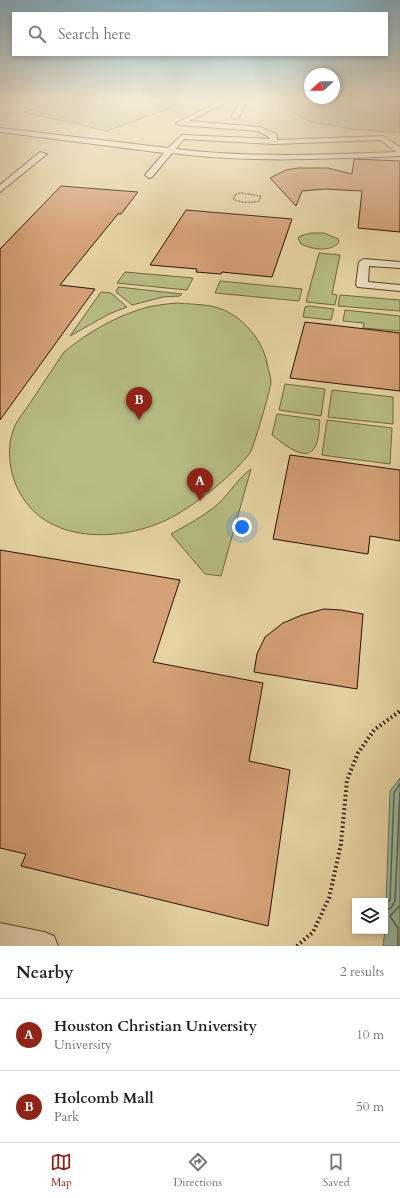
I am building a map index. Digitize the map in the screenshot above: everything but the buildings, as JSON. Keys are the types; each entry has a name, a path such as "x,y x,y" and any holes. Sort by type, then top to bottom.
{"lane":[{"path":"136,145 171,149"},
{"path":"144,145 228,157 295,158 399,150"},
{"path":"149,175 175,145"},
{"path":"0,189 43,154"},
{"path":"400,265 364,262 362,285 400,288"},
{"path":"0,938 44,946"}],"path":[{"path":"242,193 261,196 259,201 254,202 236,201 233,199 236,194 242,193"},
{"path":"297,946 313,932 329,898 341,844 347,780 358,753 374,730 400,711"}],"shaded area":[{"path":"311,233 324,233 338,239 339,242 331,248 326,249 301,244 298,238"},
{"path":"319,253 340,255 332,294 337,295 335,305 306,302"},
{"path":"125,272 193,278 187,290 117,283"},
{"path":"220,281 302,289 299,301 215,293"},
{"path":"118,287 182,294 180,296 163,297 132,305 116,292"},
{"path":"101,292 111,293 127,307 109,314 70,336"},
{"path":"340,295 400,300 400,311 338,306"},
{"path":"176,303 211,306 230,313 247,327 260,344 264,353 271,382 262,418 250,453 235,470 205,495 176,515 157,524 136,531 114,534 91,534 70,531 50,523 33,511 20,493 14,479 10,463 10,446 15,424 64,352 73,345 93,331 115,319 137,310 158,305"},
{"path":"309,306 334,309 331,320 303,317 305,307"},
{"path":"345,310 400,316 400,331 363,328 364,323 343,321"},
{"path":"285,384 325,389 321,416 279,410"},
{"path":"332,390 393,397 393,424 328,417"},
{"path":"277,414 320,420 319,434 315,447 311,452 300,453 272,435"},
{"path":"327,420 392,428 390,464 322,455"},
{"path":"251,469 221,576 205,574 171,534 218,504"}],"water":[{"path":"400,778 400,946 383,946 385,934 388,934 388,898 386,898 390,791"}],"place":[{"name":"Holcomb Mall","path":"139,420"},
{"name":"Houston Christian University","path":"200,501"}]}
